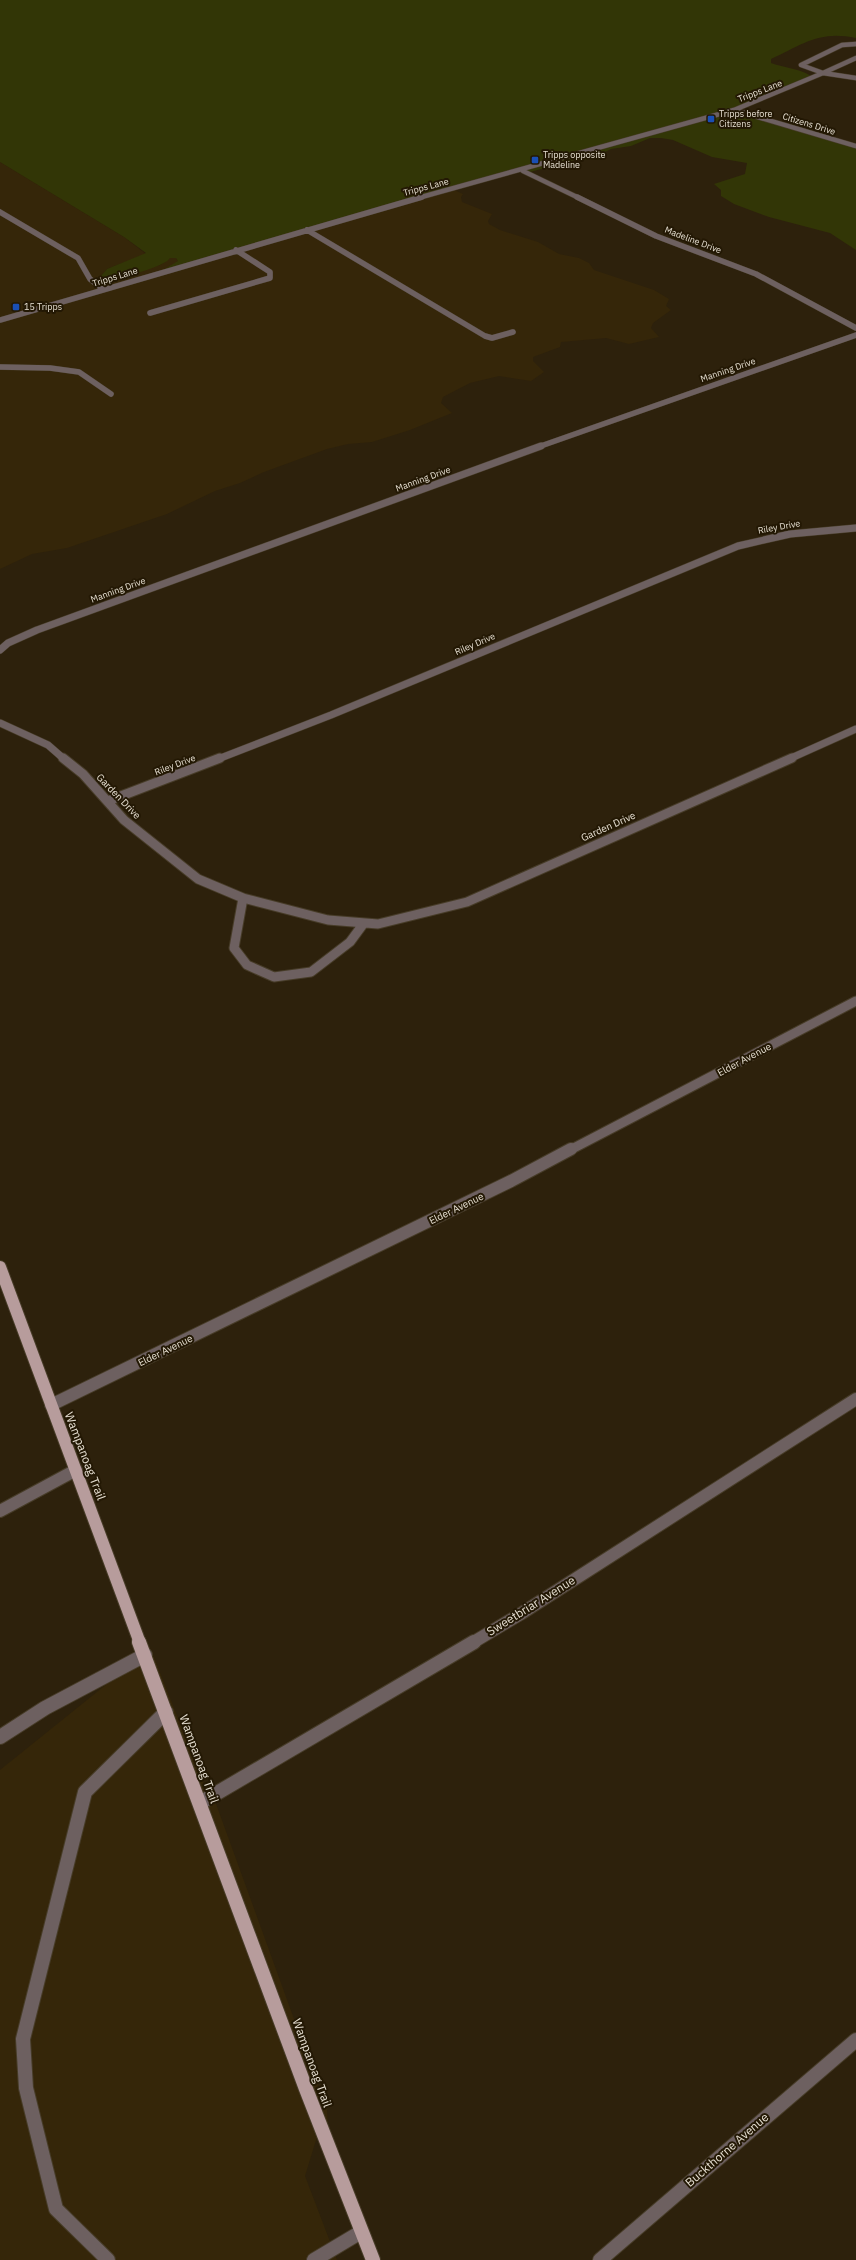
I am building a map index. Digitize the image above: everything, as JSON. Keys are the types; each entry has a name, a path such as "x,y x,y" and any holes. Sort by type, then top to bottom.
{"main road":[{"name":"Wampanoag Trail","path":"0,1267 372,2260"}],"street":[{"path":"856,44 842,44 801,63 824,73 856,78"},
{"name":"Tripps Lane","path":"0,320 236,250 523,171 734,110 824,73 856,58"},
{"name":"Citizens Drive","path":"734,110 856,146"},
{"name":"Madeline Drive","path":"523,171 656,236 756,274 856,328"},
{"path":"0,212 78,258 84,263 88,276 93,282 103,289"},
{"path":"307,230 484,336 492,338 513,332"},
{"path":"150,313 270,278 270,272 236,250"},
{"name":"Manning Drive","path":"0,650 8,643 44,627 658,403 856,335"},
{"path":"0,361 9,366"},
{"path":"0,367 50,368 79,372 111,394"},
{"name":"Riley Drive","path":"108,801 331,715 738,546 790,534 856,528"},
{"name":"Garden Drive","path":"0,723 48,745 83,774 124,820 198,879 243,898 328,920 378,924 467,902 856,729"},
{"path":"243,898 234,948 247,965 274,977 311,972 350,942 364,923"},
{"name":"Elder Avenue","path":"51,1405 511,1181 856,1001"},
{"name":"Sweetbriar Avenue","path":"200,1803 522,1613 856,1399"},
{"path":"0,1511 76,1470"},
{"path":"0,1737 45,1708 145,1655"},
{"path":"108,2260 56,2210 26,2088 23,2039 85,1792 166,1712"},
{"name":"Buckthorne Avenue","path":"600,2260 856,2040"},
{"path":"314,2260 361,2232"}],"shaded area":[{"path":"0,162 124,237 146,254 107,269 101,276 112,278 160,265 170,258 176,258 178,261 450,188 463,194 461,197 462,202 492,214 488,221 489,224 500,230 538,242 559,254 579,258 589,263 594,270 654,290 669,299 666,306 671,310 653,323 651,328 659,337 629,344 606,338 561,342 560,347 533,357 533,361 544,372 531,381 499,376 470,383 443,397 441,403 452,413 410,430 372,442 348,444 327,449 264,472 240,483 215,491 167,514 67,548 32,554 0,569"},
{"path":"152,1652 203,1782 215,1801 327,2110 328,2125 316,2140 305,2176 337,2260 0,2260 0,1770 138,1659"}],"green space":[{"path":"0,0 856,0 856,38 843,36 822,37 802,44 771,59 771,63 806,73 811,76 734,108 856,147 856,250 830,233 769,217 734,204 721,196 721,190 714,184 745,174 747,163 712,157 673,140 650,138 631,146 611,149 599,155 597,159 574,160 530,172 522,169 163,270 178,261 176,258 170,258 153,268 134,274 110,278 101,276 107,269 146,253 124,237 0,162"}],"place":[{"name":"Tripps before Citizens","path":"711,119"},
{"name":"Tripps opposite Madeline","path":"535,160"},
{"name":"15 Tripps","path":"16,307"}]}
